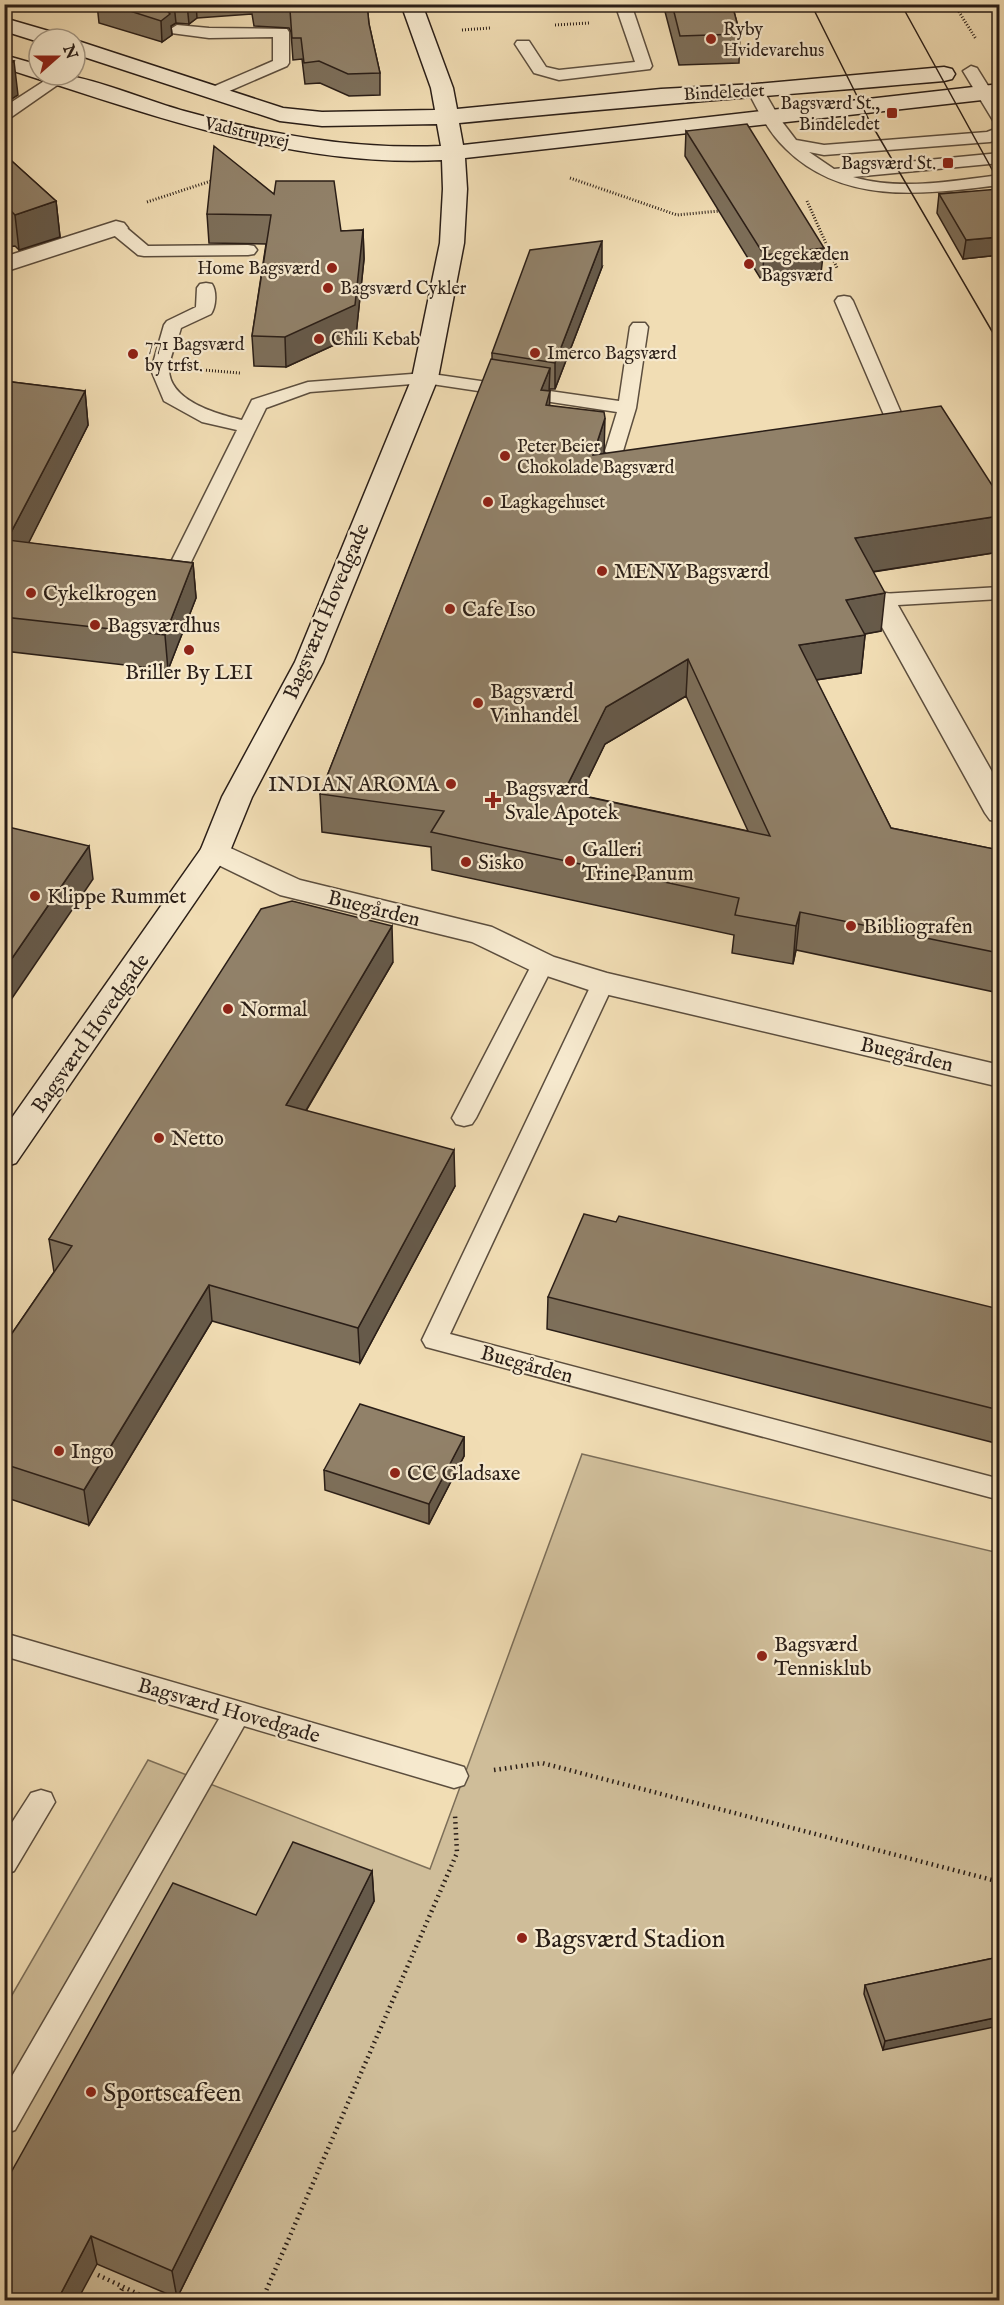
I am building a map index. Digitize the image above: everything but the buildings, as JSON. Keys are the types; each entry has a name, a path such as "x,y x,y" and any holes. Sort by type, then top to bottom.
{"street":[{"name":"Bagsværd Hovedgade","path":"4,1155 215,851 237,797 309,662 425,378 452,243 453,151 442,88 411,4"},
{"path":"4,24 27,31"},
{"name":"Vadstrupvej","path":"87,51 280,114 322,118 448,117"},
{"name":"Vadstrupvej","path":"4,61 27,68"},
{"name":"Bindeledet","path":"448,117 661,96 756,91 981,71"},
{"name":"Vadstrupvej","path":"87,87 213,126 297,144 378,153 453,151"},
{"name":"Bindeledet","path":"453,151 991,92"},
{"path":"4,265 116,228"},
{"path":"881,600 999,813"},
{"name":"Buegården","path":"215,851 291,888 481,934 543,964 603,983 999,1076"}],"lane":[{"path":"523,44 540,70 559,75 644,66 623,4"},
{"path":"177,30 209,33 281,32 281,63 214,92"},
{"path":"981,71 991,92 999,119"},
{"path":"4,115 35,87"},
{"path":"756,91 769,115 790,144 826,174 847,182 889,188 999,180"},
{"path":"790,144 824,150 990,137 999,132"},
{"path":"826,174 999,158"},
{"path":"116,228 144,251 248,250"},
{"path":"206,288 205,310 173,325 160,370 171,397 209,418 247,427"},
{"path":"844,302 894,415"},
{"path":"614,451 627,408 639,327"},
{"path":"181,562 260,404 308,387 425,378 627,408"},
{"path":"881,600 999,593"},
{"path":"464,1118 543,964"},
{"name":"Buegården","path":"603,983 435,1340 999,1490"},
{"name":"Bagsværd Hovedgade","path":"4,1644 454,1776"},
{"path":"4,2120 238,1711"},
{"path":"4,1862 41,1802"}],"path":[{"path":"567,177 676,215 719,211"},
{"path":"116,228 127,209 215,180"},
{"path":"797,201 807,200 836,261 844,302"},
{"path":"262,2301 457,1853 454,1776 542,1763 999,1882"},
{"path":"98,2275 151,2301"},
{"path":"116,2301 123,2287"}],"shaded area":[{"name":"Bagsværd Stadion","path":"582,1454 999,1553 999,2300 5,2300 5,2007 148,1760 430,1869"}],"tram line":[{"path":"811,4 869,120 1000,345"},
{"path":"901,4 1000,184"}],"place":[{"name":"Ryby Hvidevarehus","path":"711,39"},
{"name":"Bagsværd St., Bindeledet","path":"892,113"},
{"name":"Bagsværd St.","path":"948,163"},
{"name":"Legekæden Bagsværd","path":"749,264"},
{"name":"Home Bagsværd","path":"332,268"},
{"name":"Bagsværd Cykler","path":"328,288"},
{"name":"Chili Kebab","path":"319,339"},
{"name":"Imerco Bagsværd","path":"535,353"},
{"name":"771 Bagsværd by trfst.","path":"133,354"},
{"name":"Peter Beier Chokolade Bagsværd","path":"505,456"},
{"name":"Lagkagehuset","path":"488,502"},
{"name":"MENY Bagsværd","path":"602,571"},
{"name":"Cykelkrogen","path":"31,593"},
{"name":"Cafe Iso","path":"450,609"},
{"name":"Bagsværdhus","path":"95,625"},
{"name":"Briller By LEI","path":"189,650"},
{"name":"Bagsværd Vinhandel","path":"478,703"},
{"name":"INDIAN AROMA","path":"451,784"},
{"name":"Bagsværd Svale Apotek","path":"493,800"},
{"name":"Galleri Trine Panum","path":"570,861"},
{"name":"Sisko","path":"466,862"},
{"name":"Klippe Rummet","path":"35,896"},
{"name":"Bibliografen","path":"851,926"},
{"name":"Normal","path":"228,1009"},
{"name":"Netto","path":"159,1138"},
{"name":"Ingo","path":"59,1451"},
{"name":"CC Gladsaxe","path":"395,1473"},
{"name":"Bagsværd Tennisklub","path":"762,1656"},
{"name":"Bagsværd Stadion","path":"522,1938"},
{"name":"Sportscafeen","path":"91,2092"}]}
